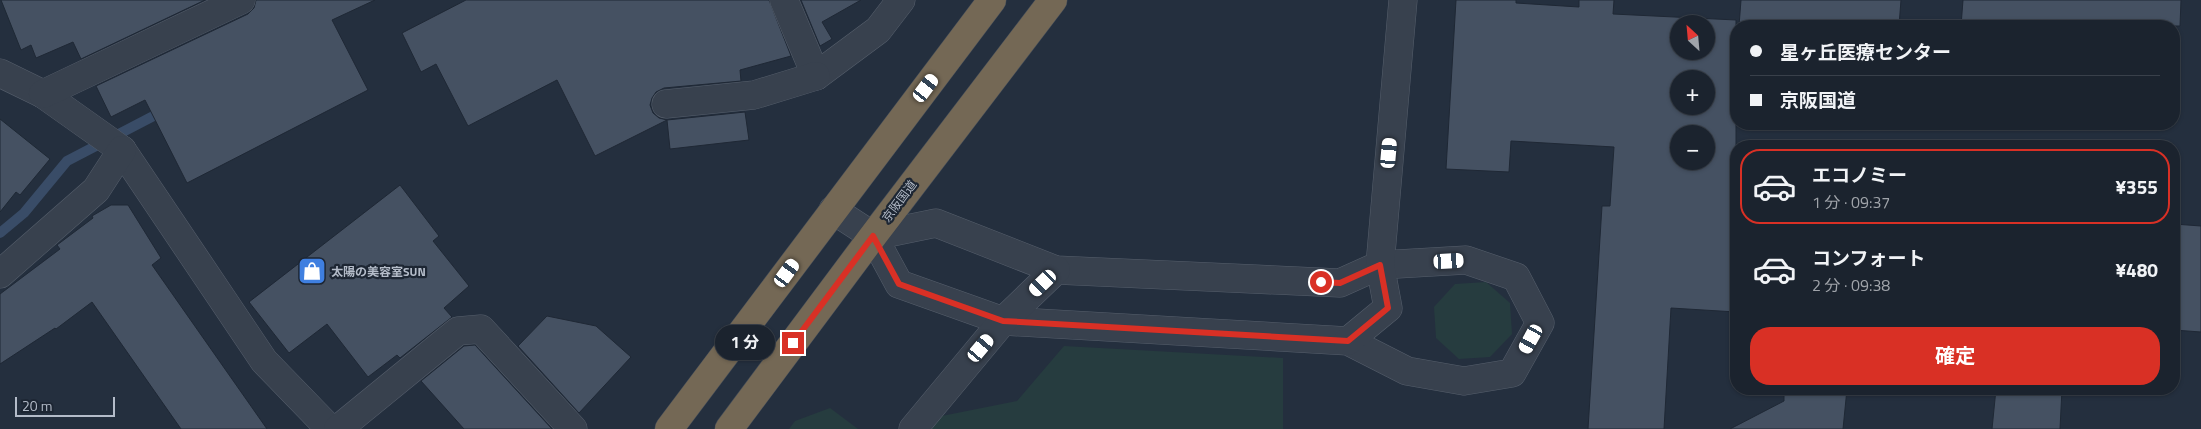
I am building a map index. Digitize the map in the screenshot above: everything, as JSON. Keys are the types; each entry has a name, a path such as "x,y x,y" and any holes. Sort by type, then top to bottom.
{"highway":[{"path":"669,429 992,0"},
{"name":"京阪国道","path":"729,429 1053,0"}],"street":[{"path":"43,94 240,0"},
{"path":"784,0 816,76"},
{"path":"666,104 754,96 816,76 878,30 901,0"},
{"path":"1348,341 1388,308 1380,265 1403,0"},
{"path":"0,73 43,94 112,143 264,361 330,429"},
{"path":"0,274 96,190 112,143"},
{"path":"833,210 873,236 899,284 1003,321 1348,341 1407,371 1464,381 1512,373 1540,323 1516,277 1466,260 1380,265 1340,283 1056,270 936,223 873,236"},
{"path":"913,429 1003,321 1056,270"},
{"path":"338,429 458,331 481,329 573,429"}],"green space":[{"path":"1486,282 1510,303 1512,334 1490,357 1459,359 1436,338 1434,307 1455,284"},
{"path":"1064,346 1283,358 1283,429 928,429 937,417 1017,401"},
{"path":"830,408 858,429 789,429 795,421"}],"building":[{"path":"1,0 205,0 81,59 73,42 36,58 31,45 21,50"},
{"path":"256,0 375,0 332,20 368,90 187,183 145,100 111,117 96,86 248,14 254,8"},
{"path":"466,0 769,0 791,56 740,70 741,81 664,88 656,92 650,105 653,113 659,118 667,120 595,156 557,80 468,126 436,64 421,72 402,33"},
{"path":"801,0 861,0 822,22 832,39 820,46"},
{"path":"1456,0 1516,0 1516,3 1579,7 1579,0 1614,0 1613,14 1670,17 1670,60 1715,60 1715,19 1736,20 1730,20 1730,130 1736,130 1736,140 1730,140 1730,312 1671,308 1664,429 1588,429 1602,206 1610,206 1614,147 1511,141 1509,172 1446,169"},
{"path":"1741,0 1901,0 1899,20 1739,20"},
{"path":"1963,0 2181,0 2180,26 2180,20 1961,20"},
{"path":"745,112 749,140 670,149 667,120"},
{"path":"0,119 50,159 20,195 16,192 0,212"},
{"path":"400,185 439,236 433,241 469,286 444,308 452,317 400,358 397,355 368,377 327,324 289,353 249,302"},
{"path":"111,205 128,205 161,258 152,265 267,429 181,429 92,302 56,329 0,364 0,294 60,249 57,245 93,218 92,216"},
{"path":"2180,224 2201,226 2201,332 2180,330"},
{"path":"547,316 596,326 631,357 579,413 518,346"},
{"path":"475,345 552,429 464,429 421,381 464,346"},
{"path":"1784,395 1846,395 1843,429 1730,429 1784,401"},
{"path":"1995,395 2062,395 2060,429 1992,429"}],"waterway":[{"path":"0,233 24,213 67,161 165,110"}],"place":[{"name":"太陽の美容室SUN","path":"312,271"}],"route":[{"path":"793,343 873,236 899,284 1003,321 1348,341 1388,308 1380,265 1340,283 1321,282"}]}
